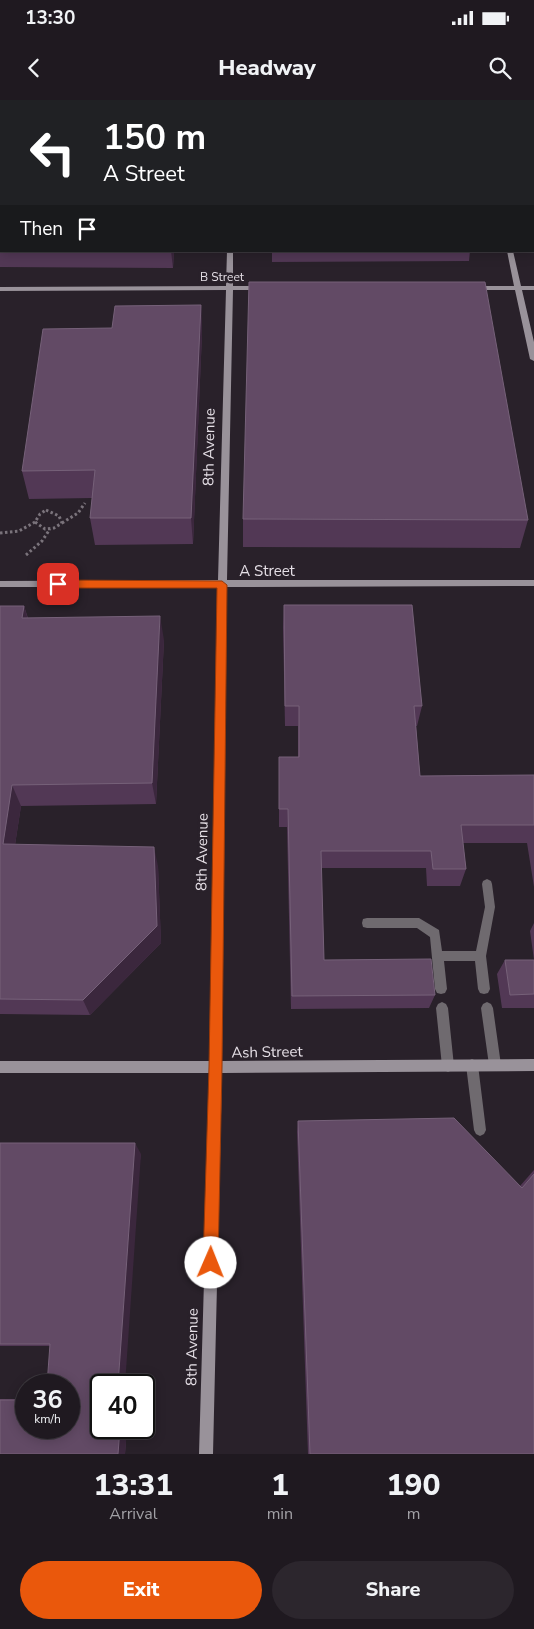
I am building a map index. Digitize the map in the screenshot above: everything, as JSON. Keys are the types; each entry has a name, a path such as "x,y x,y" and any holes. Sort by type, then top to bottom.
{"street":[{"name":"8th Avenue","path":"206,1454 216,1067 222,585 230,252"},
{"path":"510,252 534,359"},
{"name":"B Street","path":"0,289 273,288"},
{"path":"462,288 534,288"},
{"path":"524,309 534,313"},
{"name":"A Street","path":"0,584 534,583"},
{"name":"Ash Street","path":"0,1067 448,1066 534,1064"}],"lane":[{"path":"484,989 480,956 490,907 487,884"},
{"path":"367,923 419,923 435,934 441,989"},
{"path":"438,956 480,956"},
{"path":"442,1008 448,1066"},
{"path":"487,1008 495,1065"},
{"path":"472,1065 480,1130"}],"path":[{"path":"26,554 42,541 50,529 78,513 85,503"},
{"path":"0,533 25,529 35,522 40,513 46,510 59,516 62,523"},
{"path":"35,522 39,527 50,529"}],"building":[{"path":"249,282 485,282 528,520 243,519"},
{"path":"201,305 191,518 90,518 95,470 22,471 43,329 112,328 115,306"},
{"path":"284,605 412,605 422,706 414,706 420,776 534,775 534,825 461,825 466,869 433,869 431,851 321,851 324,960 431,959 435,995 292,996 288,809 279,809 279,757 299,757 299,706 285,706"},
{"path":"0,606 24,606 22,618 160,616 152,783 12,785 3,844 154,847 157,926 83,1000 0,999"},
{"path":"505,960 534,960 534,994 510,995"},
{"path":"454,1118 522,1188 534,1174 534,1454 310,1454 298,1121"},
{"path":"0,1143 135,1143 119,1374 90,1374 90,1439 119,1439 118,1454 0,1454 0,1400 15,1400 15,1439 80,1439 80,1374 48,1374 50,1344 0,1344"}],"route":[{"path":"58,584 222,585 216,1067 211,1263"}]}
